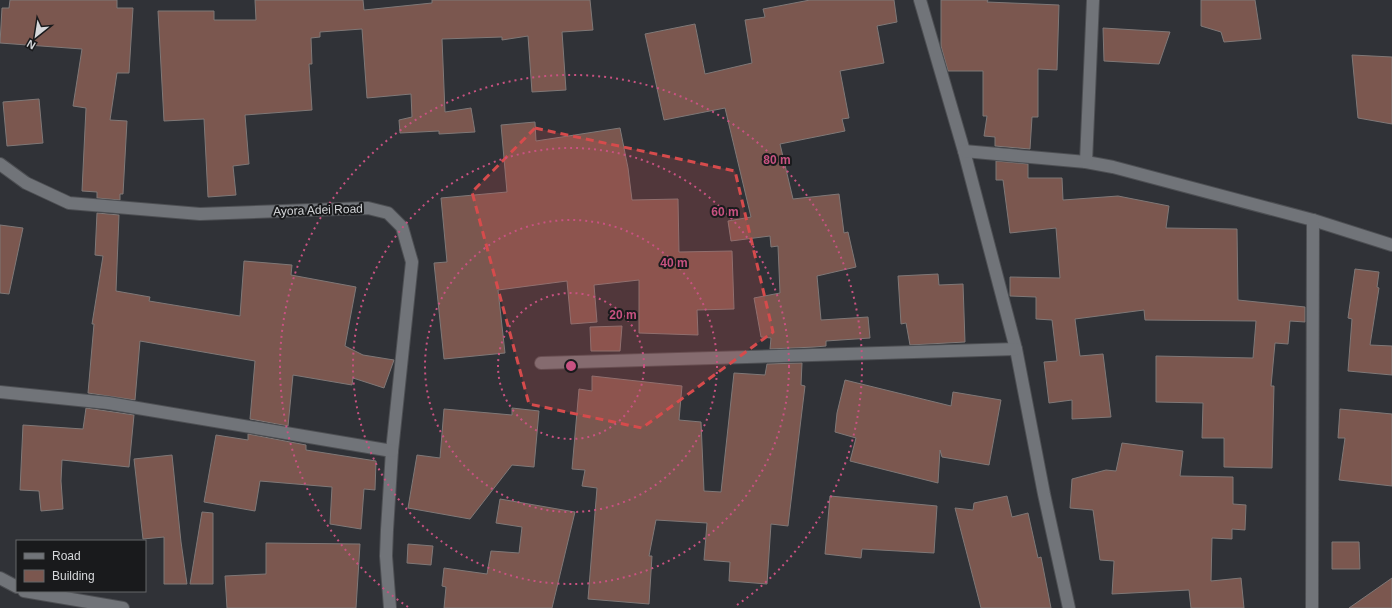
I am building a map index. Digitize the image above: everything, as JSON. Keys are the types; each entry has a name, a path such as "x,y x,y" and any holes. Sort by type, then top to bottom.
{"street":[{"path":"920,0 964,151 1016,349 1044,494 1069,608"},
{"path":"1086,162 1092,0"},
{"path":"964,151 1086,162 1113,167 1313,220 1392,245"},
{"name":"Ayora Adei Road","path":"0,164 26,183 69,203 200,214 368,208 388,213 402,227 412,262 392,451 386,556 390,608"},
{"path":"1312,608 1313,220"},
{"path":"541,363 1016,349"},
{"path":"0,392 108,403 392,451"},
{"path":"0,578 16,586"},
{"path":"30,592 123,608"}],"highlighted area":[{"path":"535,128 735,171 773,332 642,428 529,404 472,192"}],"building":[{"path":"10,0 117,0 117,8 133,8 129,73 117,73 110,120 127,121 123,194 120,194 120,200 97,198 97,192 82,191 86,108 73,106 82,49 0,43 2,8 9,8"},
{"path":"255,0 363,0 364,10 432,3 432,0 590,0 593,30 562,32 566,90 532,92 528,36 502,40 502,37 442,39 445,112 471,108 475,132 439,134 439,131 400,133 399,120 412,117 411,94 367,98 362,29 320,32 320,37 311,38 312,64 309,64 312,110 245,115 249,164 233,166 236,195 208,197 204,119 164,121 158,11 214,11 214,20 256,20"},
{"path":"810,0 894,0 897,22 877,26 884,63 840,71 849,118 842,119 845,131 780,144 793,199 839,194 844,233 848,232 856,267 817,276 821,320 868,317 870,338 826,341 826,346 770,349 771,338 761,337 754,298 780,293 778,246 771,247 770,236 731,241 728,221 751,217 725,108 664,120 645,34 695,24 705,74 752,63 745,20 765,17 763,9"},
{"path":"941,0 988,0 987,2 1059,5 1057,70 1038,69 1038,117 1032,117 1030,149 995,146 995,137 984,136 987,116 983,116 983,71 948,71 941,46"},
{"path":"1201,0 1255,0 1261,39 1224,42 1221,32 1201,26"},
{"path":"1103,28 1170,32 1159,64 1104,61"},
{"path":"1352,55 1392,57 1392,124 1358,118"},
{"path":"39,99 43,143 7,146 3,102"},
{"path":"535,122 536,141 620,128 628,168 632,200 678,199 679,252 732,251 734,309 697,310 698,335 639,333 639,280 594,285 597,322 571,324 567,281 498,290 505,353 444,359 434,263 447,262 441,198 507,192 501,125"},
{"path":"996,161 1028,164 1028,178 1062,178 1063,200 1118,196 1169,206 1166,228 1237,229 1238,300 1305,307 1305,322 1290,321 1288,344 1275,343 1271,386 1274,386 1272,468 1224,467 1224,438 1202,438 1203,403 1156,402 1156,356 1253,358 1256,321 1145,320 1144,310 1075,319 1080,356 1103,354 1111,417 1072,419 1072,400 1049,403 1044,362 1057,361 1052,320 1036,319 1036,297 1010,296 1010,277 1060,278 1056,228 1010,233 1003,180 996,180"},
{"path":"97,213 119,215 116,291 150,297 149,301 240,316 244,261 292,265 291,275 356,287 345,346 363,355 394,360 384,388 353,378 352,385 293,375 288,426 250,419 255,361 140,341 135,400 88,393 94,324 92,324 103,256 95,255"},
{"path":"0,225 23,228 9,294 0,293"},
{"path":"1355,269 1379,272 1377,287 1379,288 1370,345 1392,346 1392,375 1348,371 1352,319 1348,318"},
{"path":"938,274 939,285 963,284 965,342 910,345 906,323 901,324 898,276"},
{"path":"622,326 620,351 591,351 590,327"},
{"path":"802,363 801,385 805,386 788,526 771,524 767,584 729,581 730,562 704,560 707,523 656,520 649,556 652,556 649,604 588,599 597,488 582,486 585,470 572,469 579,389 592,391 592,376 682,386 679,420 701,422 704,491 721,492 734,373 765,375 767,364"},
{"path":"845,380 951,406 953,392 1001,400 989,465 942,457 940,450 938,483 850,461 856,438 835,432 837,413"},
{"path":"86,408 134,415 129,467 62,460 61,481 63,509 41,511 39,491 20,490 23,425 83,429"},
{"path":"512,408 539,411 534,467 512,465 470,519 408,508 417,455 440,458 444,409 512,415"},
{"path":"1340,409 1392,414 1392,486 1339,480 1345,438 1338,438"},
{"path":"248,434 306,445 306,450 376,461 375,490 364,489 361,529 330,524 332,487 260,481 255,511 204,502 216,435 248,440"},
{"path":"1122,443 1183,451 1180,476 1233,477 1233,504 1246,505 1245,530 1232,529 1232,539 1212,538 1211,581 1241,578 1244,608 1191,608 1189,590 1112,594 1114,561 1100,560 1093,510 1070,508 1072,479 1106,470 1116,471"},
{"path":"172,455 187,584 164,584 164,537 143,539 134,459"},
{"path":"830,496 937,506 934,553 862,549 861,558 825,554"},
{"path":"1007,496 1012,517 1028,513 1038,558 1041,557 1051,608 981,608 955,508 973,510 974,503"},
{"path":"500,499 575,512 552,608 444,608 446,587 442,586 444,568 487,574 491,551 519,553 522,527 496,523"},
{"path":"202,512 213,513 213,584 190,584"},
{"path":"1332,542 1359,542 1360,569 1332,569"},
{"path":"266,543 360,544 356,608 227,608 225,576 266,574"},
{"path":"408,544 433,546 431,565 407,563"},
{"path":"1392,578 1392,608 1349,608"}]}
